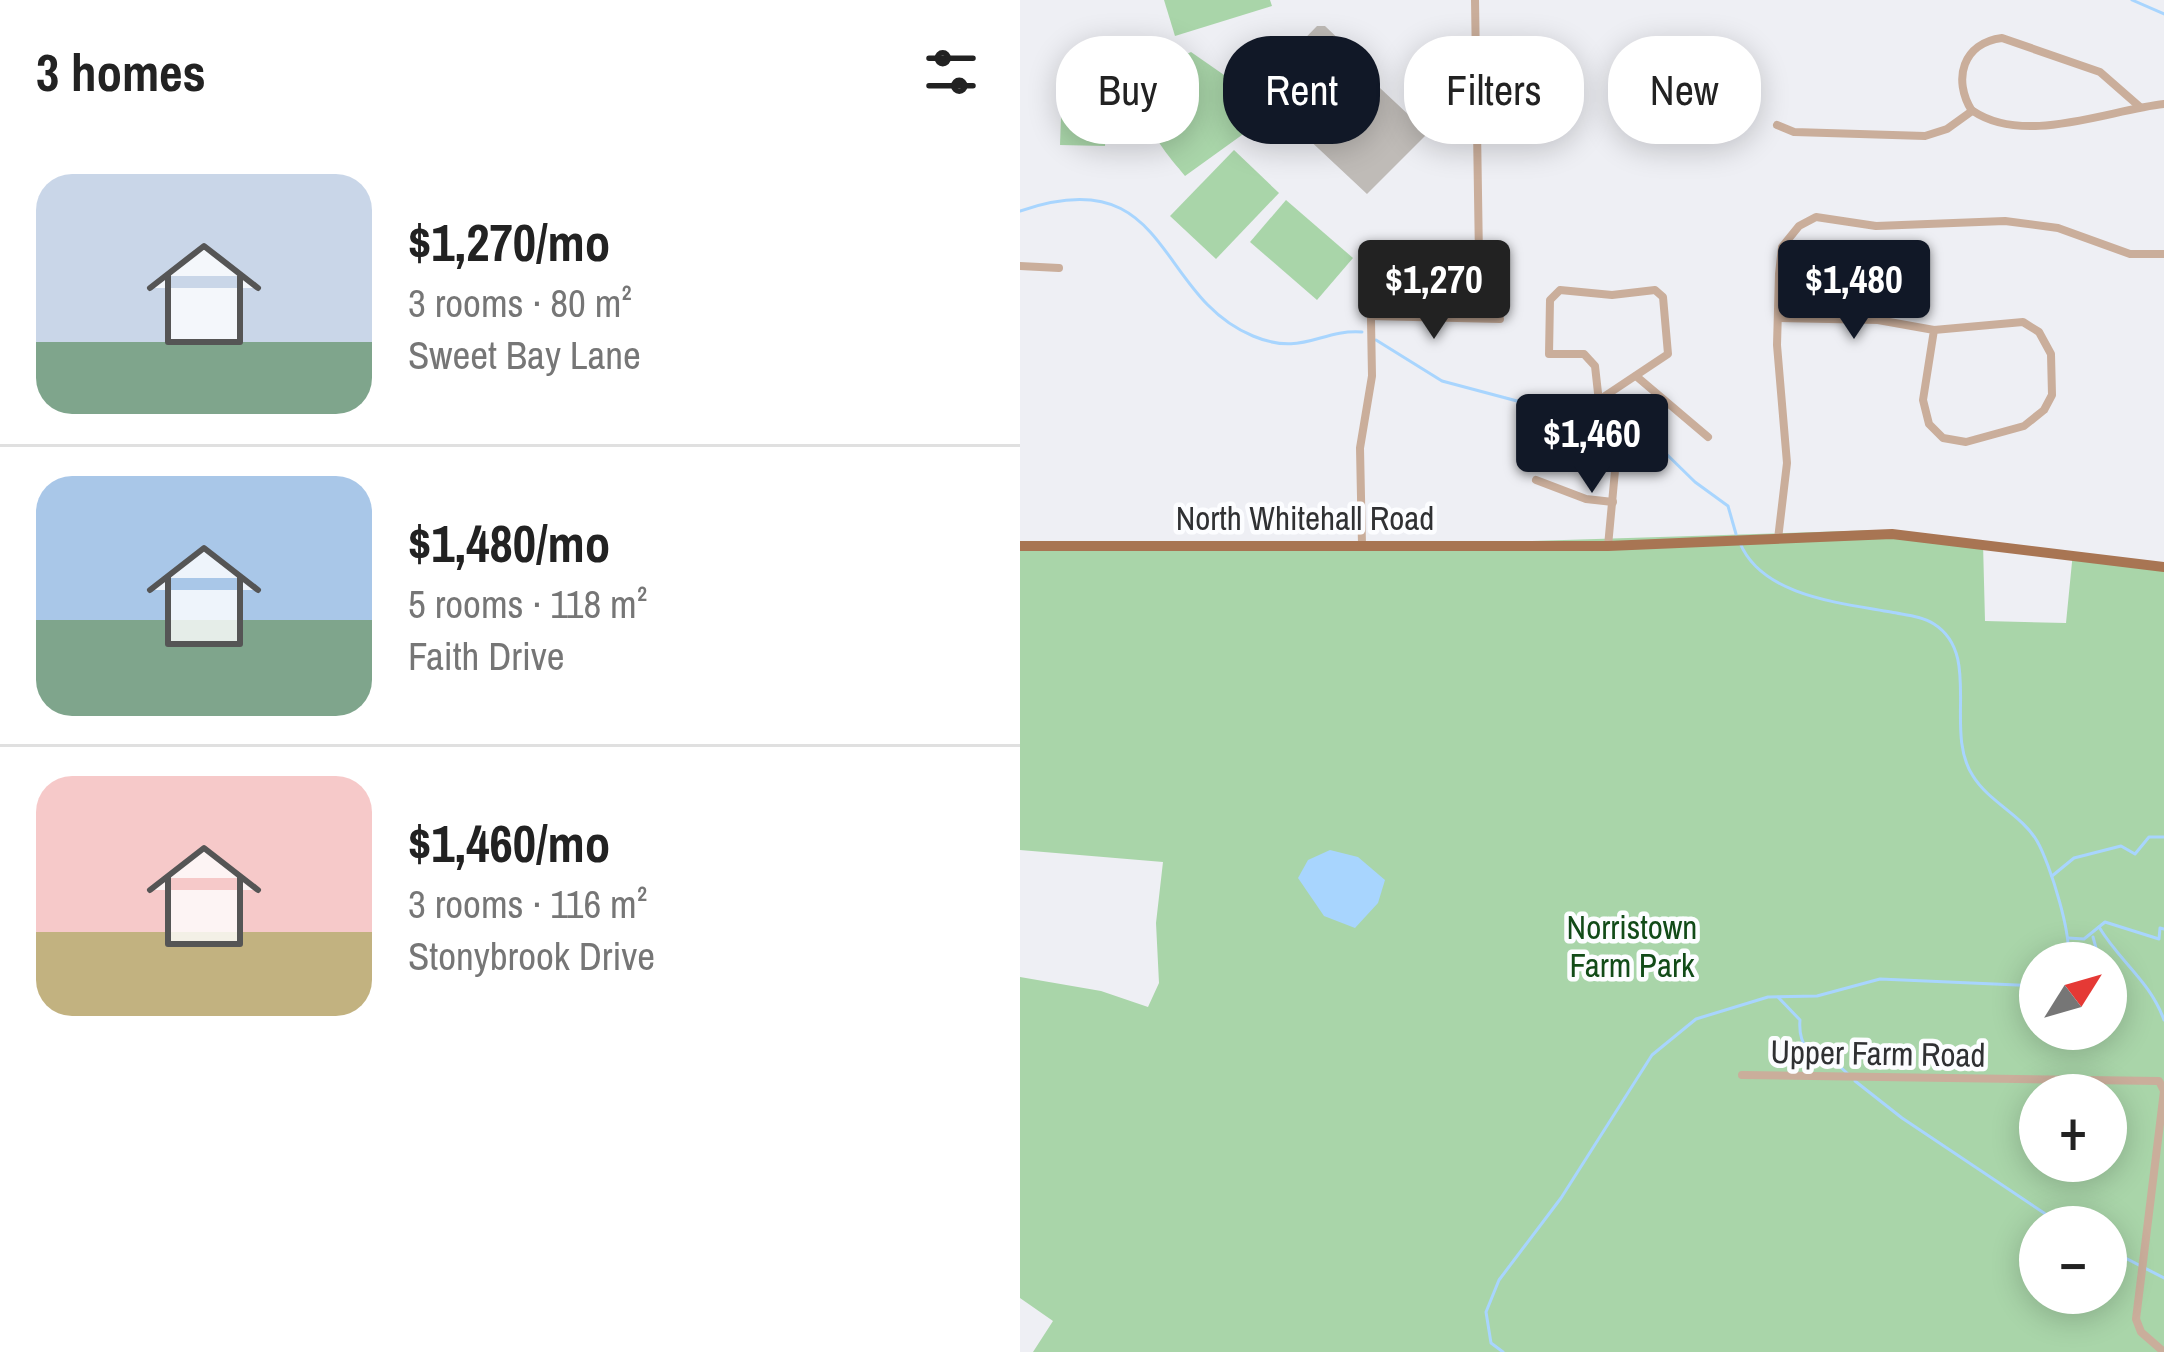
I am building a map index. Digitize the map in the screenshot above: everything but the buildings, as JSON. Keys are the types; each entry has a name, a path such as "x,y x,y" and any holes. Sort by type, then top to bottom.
{"main road":[{"name":"North Whitehall Road","path":"1020,546 1608,546 1892,534 2164,567"}],"street":[{"path":"1362,545 1360,459 1372,376 1370,265 1479,258 1475,0"},
{"path":"2140,106 2100,72 2002,38 1973,49 1963,68 1962,92 1972,111 1997,122 2067,124 2164,104"},
{"path":"1777,124 1794,131 1925,136 1952,126 1972,111"},
{"path":"1778,539 1787,463 1777,345 1782,247 1790,233 1816,217 1876,226 2042,224 2130,254 2164,254"},
{"path":"1020,266 1059,268"},
{"path":"1599,400 1670,348 1660,293 1554,292 1548,309 1550,354 1590,357 1601,420 1618,471 1608,546"},
{"path":"1371,316 1500,319"},
{"path":"1779,318 1878,320 1934,330 2006,320 2031,325 2050,355 2052,394 2044,410 2024,427 1966,442 1942,437 1929,424 1923,400 1934,330"},
{"path":"1636,376 1708,437"},
{"path":"1536,480 1554,490 1613,502"},
{"name":"Upper Farm Road","path":"1742,1076 2156,1079 2164,1091 2136,1319 2141,1332 2164,1352"}],"green space":[{"path":"1164,0 1270,0 1272,6 1175,36"},
{"path":"1199,58 1223,74 1223,144 1229,144 1185,176 1160,144 1199,144"},
{"path":"1234,150 1279,193 1216,259 1170,216"},
{"path":"1286,200 1353,258 1317,300 1250,242"},
{"name":"Norristown Farm Park","path":"1879,530 1983,543 1985,621 2066,623 2073,552 2164,569 2164,1352 1033,1352 1053,1321 1020,1298 1020,977 1101,991 1148,1007 1159,983 1156,923 1163,862 1020,850 1020,541 1471,543"}],"water":[{"path":"1330,850 1358,857 1385,880 1378,903 1355,928 1324,916 1298,878 1308,860"}],"waterway":[{"path":"2132,0 2164,14"},
{"path":"1020,211 1069,200 1106,203 1134,217 1196,292 1221,317 1253,336 1285,344 1362,332"},
{"path":"1376,340 1442,381 1648,436 1695,482 1728,506 1736,534"},
{"path":"1740,543 1751,561 1784,586 1827,600 1924,619 1949,638 1960,674 1965,758 1980,785 2037,841 2054,883 2067,942"},
{"path":"2052,876 2074,858 2121,846 2135,854 2149,837 2164,837"},
{"path":"2068,938 2084,939 2105,922 2159,939 2160,928 2164,929"},
{"path":"2099,927 2151,994 2164,1020"},
{"path":"2093,937 2094,942"},
{"path":"1503,1352 1491,1343 1486,1312 1499,1280 1561,1198 1652,1055 1696,1019 1768,997 1817,996 1880,979 2019,985"},
{"path":"1778,997 1800,1020 1807,1050 1835,1062 1848,1074"},
{"path":"1855,1081 2034,1206"},
{"path":"2127,1259 2164,1278"}]}
